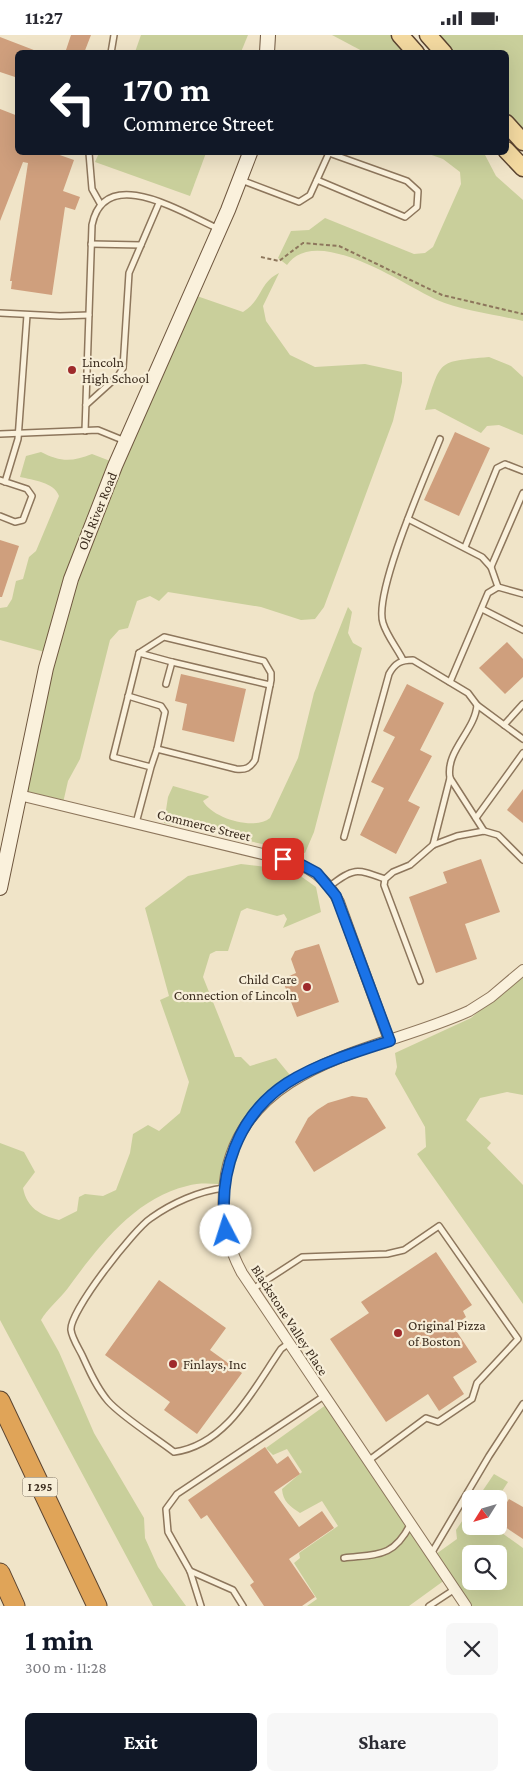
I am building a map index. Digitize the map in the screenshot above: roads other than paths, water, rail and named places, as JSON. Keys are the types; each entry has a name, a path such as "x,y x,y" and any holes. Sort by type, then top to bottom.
{"highway":[{"name":"I 295","path":"0,1401 96,1606"},
{"path":"0,1573 16,1606"},
{"path":"81,1573 102,1606"}],"main road":[{"path":"267,50 268,35"},
{"path":"400,35 413,50"},
{"path":"428,35 441,50"},
{"path":"509,126 523,142"},
{"path":"509,153 523,168"},
{"name":"Old River Road","path":"0,888 42,685 57,625 87,535 126,441 220,230 249,155"}],"street":[{"name":"Commerce Street","path":"20,795 297,863 317,873 330,886 343,912 390,1041"},
{"name":"Blackstone Valley Place","path":"466,1606 252,1289 238,1265 228,1241 224,1210 224,1188 231,1156 240,1135 257,1109 272,1095 305,1073 469,1011 491,997 523,970"}],"lane":[{"path":"112,50 114,35"},
{"path":"89,155 93,193 101,205"},
{"path":"241,180 299,202 310,195 328,155"},
{"path":"317,180 405,217 417,207 418,191 407,181 335,155"},
{"path":"85,431 91,243 93,219 101,205 114,196 131,193 160,203 220,230"},
{"path":"86,405 118,376 123,368 128,279 160,203"},
{"path":"91,243 141,245"},
{"path":"0,313 89,315"},
{"path":"0,516 21,521 25,518 32,499 31,493 27,489 3,481 16,451 27,315"},
{"path":"0,434 102,431 126,441"},
{"path":"403,660 383,622 383,606 396,551 440,439"},
{"path":"465,547 497,468 506,464 523,471"},
{"path":"491,567 523,493"},
{"path":"408,519 482,557 491,567 498,587"},
{"path":"450,682 488,593 498,587 523,592"},
{"path":"482,609 523,630"},
{"path":"151,767 113,757 139,653 164,637 261,658 270,673 270,685 255,759 244,770 157,749"},
{"path":"139,653 270,685"},
{"path":"344,837 389,674 393,667 403,660 413,661 468,693 477,705 523,739"},
{"path":"166,684 172,662"},
{"path":"128,696 161,706 165,712 157,749 136,823"},
{"path":"504,725 523,704"},
{"path":"433,845 450,778 449,769 453,756 476,717 477,705"},
{"path":"476,818 523,753"},
{"path":"450,778 484,831"},
{"path":"420,981 384,885 385,879 393,872 410,865 433,845 457,836 484,831 498,835 523,860"},
{"path":"330,886 348,872 359,870 385,879"},
{"path":"224,1188 211,1190 182,1200 150,1218 119,1251 79,1308 71,1321 71,1332 94,1381 108,1402 174,1452 186,1450 216,1433 232,1419 281,1349 289,1343"},
{"path":"252,1289 302,1257 387,1254 404,1250 439,1226 518,1339 477,1383 472,1399 438,1423 426,1418 368,1461"},
{"path":"201,1606 190,1571 168,1532 166,1509 178,1494 324,1396"},
{"path":"431,1554 489,1456 523,1404"},
{"path":"344,1558 386,1553 403,1539 411,1524"},
{"path":"190,1571 233,1590 243,1606"},
{"path":"429,1606 454,1589"}],"place":[{"name":"Lincoln High School","path":"72,370"},
{"name":"Child Care Connection of Lincoln","path":"307,987"},
{"name":"Original Pizza of Boston","path":"398,1333"},
{"name":"Finlays, Inc","path":"173,1364"}]}
